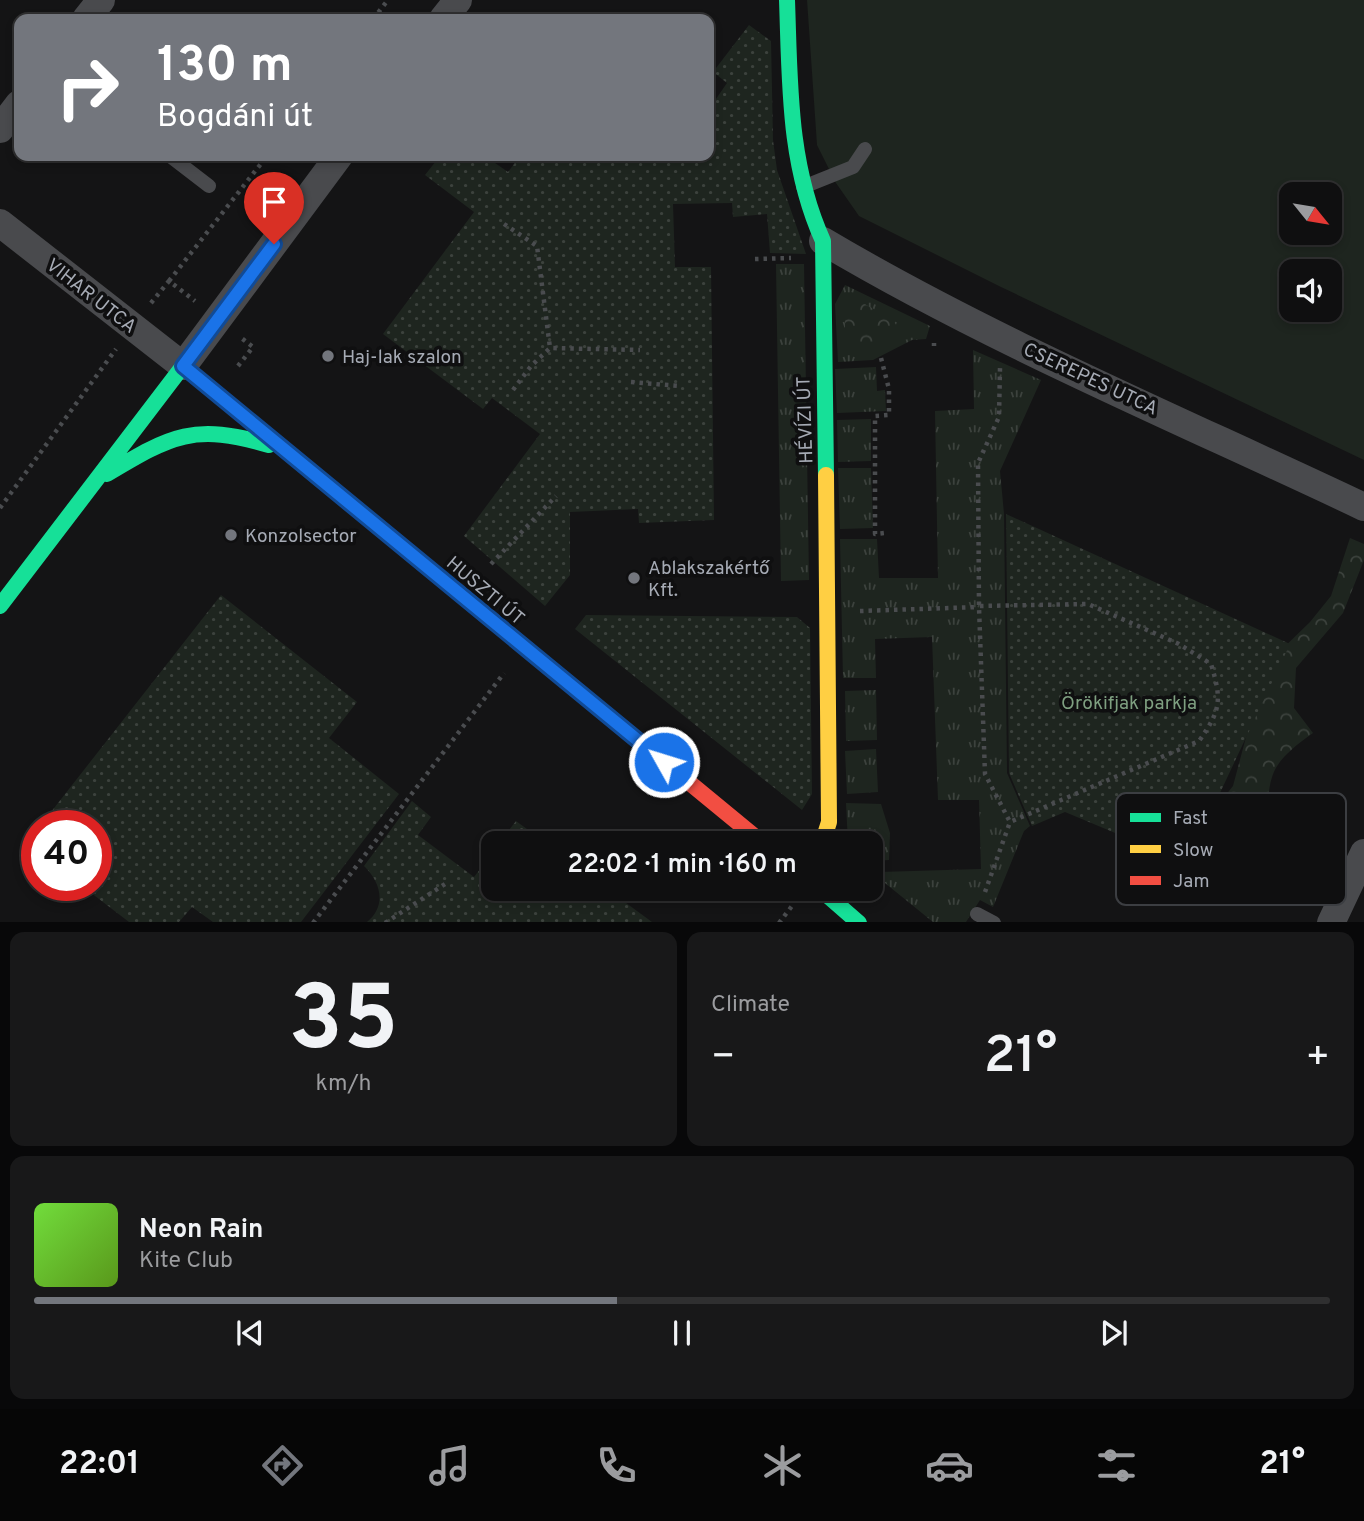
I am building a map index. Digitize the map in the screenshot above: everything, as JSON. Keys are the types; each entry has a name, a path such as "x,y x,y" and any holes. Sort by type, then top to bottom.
{"street":[{"path":"447,14 458,0"},
{"name":"HÉVÍZI ÚT","path":"787,0 794,149 802,188 822,241 829,611 829,821 826,831"},
{"path":"0,129 14,111"},
{"path":"0,606 335,161"},
{"name":"VIHAR UTCA","path":"0,223 183,366"},
{"name":"CSEREPES UTCA","path":"822,241 876,273 1000,335 1364,507"},
{"name":"HUSZTI ÚT","path":"183,366 291,453 523,649 748,831"},
{"path":"91,484 139,455 195,431 229,432 291,453"},
{"path":"1346,891 1364,853"},
{"path":"834,901 859,922"},
{"path":"1331,922 1339,905"}],"lane":[{"path":"802,188 853,167 865,149"},
{"path":"176,161 209,186"},
{"path":"977,914 994,922"}],"path":[{"path":"377,14 388,0"},
{"path":"169,281 263,161"},
{"path":"504,224 537,246 550,348"},
{"path":"754,259 799,258"},
{"path":"0,508 132,327"},
{"path":"1000,335 999,417 978,463 979,606 985,774 1010,822"},
{"path":"513,390 531,366 550,348 640,350"},
{"path":"881,358 889,389 889,415 875,416 875,534 884,533"},
{"path":"631,382 679,386"},
{"path":"491,564 556,496"},
{"path":"829,611 1088,604 1179,644 1211,664 1219,692 1216,717 1199,741 1010,822 977,914"},
{"path":"313,922 523,649"},
{"path":"385,922 445,884"}],"green space":[{"path":"807,0 1364,0 1364,460 1001,287 859,216 836,183 817,145"},
{"path":"749,25 771,41 773,140 777,170 806,254 770,253 767,214 733,217 732,203 673,204 675,267 711,267 714,520 639,523 638,509 570,512 570,575 545,606 464,536 540,434 492,398 483,409 383,334 474,212 425,175 436,161 492,161 508,172 516,161 714,161 714,102 727,83 714,71"},
{"path":"776,264 804,264 809,580 781,581"},
{"path":"845,285 930,326 926,339 912,340 873,360 838,362 835,304"},
{"path":"857,300 891,318 897,326 891,343 861,352 845,336 845,306"},
{"path":"973,350 1041,380 1000,471 1004,514 1007,773 1030,826 1024,831 993,907 980,900 966,922 933,922 883,881 883,872 981,869 979,800 938,800 932,637 875,639 876,678 843,678 840,539 877,539 879,578 938,578 935,411 974,409"},
{"path":"876,367 877,391 885,390 886,411 837,413 835,369"},
{"path":"871,419 871,461 838,462 837,420"},
{"path":"838,468 871,468 873,528 840,529"},
{"name":"Örökifjak parkja","path":"1006,514 1290,644 1220,793 1116,793 1116,833 1065,812 1032,826 1009,773"},
{"path":"1350,538 1364,544 1364,560 1343,613 1296,668 1294,708 1313,733 1278,764 1269,793 1227,793 1233,786 1265,666 1310,622 1331,596"},
{"path":"221,595 357,702 329,738 399,794 301,922 213,922 192,907 179,922 129,922 102,901 112,901 112,810 53,810"},
{"path":"586,615 797,617 810,628 812,794 802,810 575,629"},
{"path":"876,690 877,740 846,741 845,691"},
{"path":"876,749 878,792 847,794 845,751"},
{"path":"412,801 431,817 418,835 474,877 481,868 481,901 623,901 652,922 367,922 377,909 379,894 374,879 364,866"},
{"path":"846,803 881,804 890,833 889,860 883,860 883,831 847,831"},
{"path":"516,821 530,831 508,831"}],"traffic: fast":[{"path":"787,0 790,92 797,153 803,183 823,241 826,475"},
{"path":"0,606 183,366 691,784"},
{"path":"107,474 149,450 184,437 221,435 269,445"},
{"path":"834,901 858,922"}],"traffic: slow":[{"path":"826,475 829,822 826,831"}],"traffic: jam":[{"path":"691,784 748,831"}],"place":[{"name":"Haj-lak szalon","path":"328,356"},
{"name":"Konzolsector","path":"231,535"},
{"name":"Ablakszakértő Kft.","path":"634,578"}],"route":[{"path":"274,244 183,366 291,453 523,649 664,762"}]}
